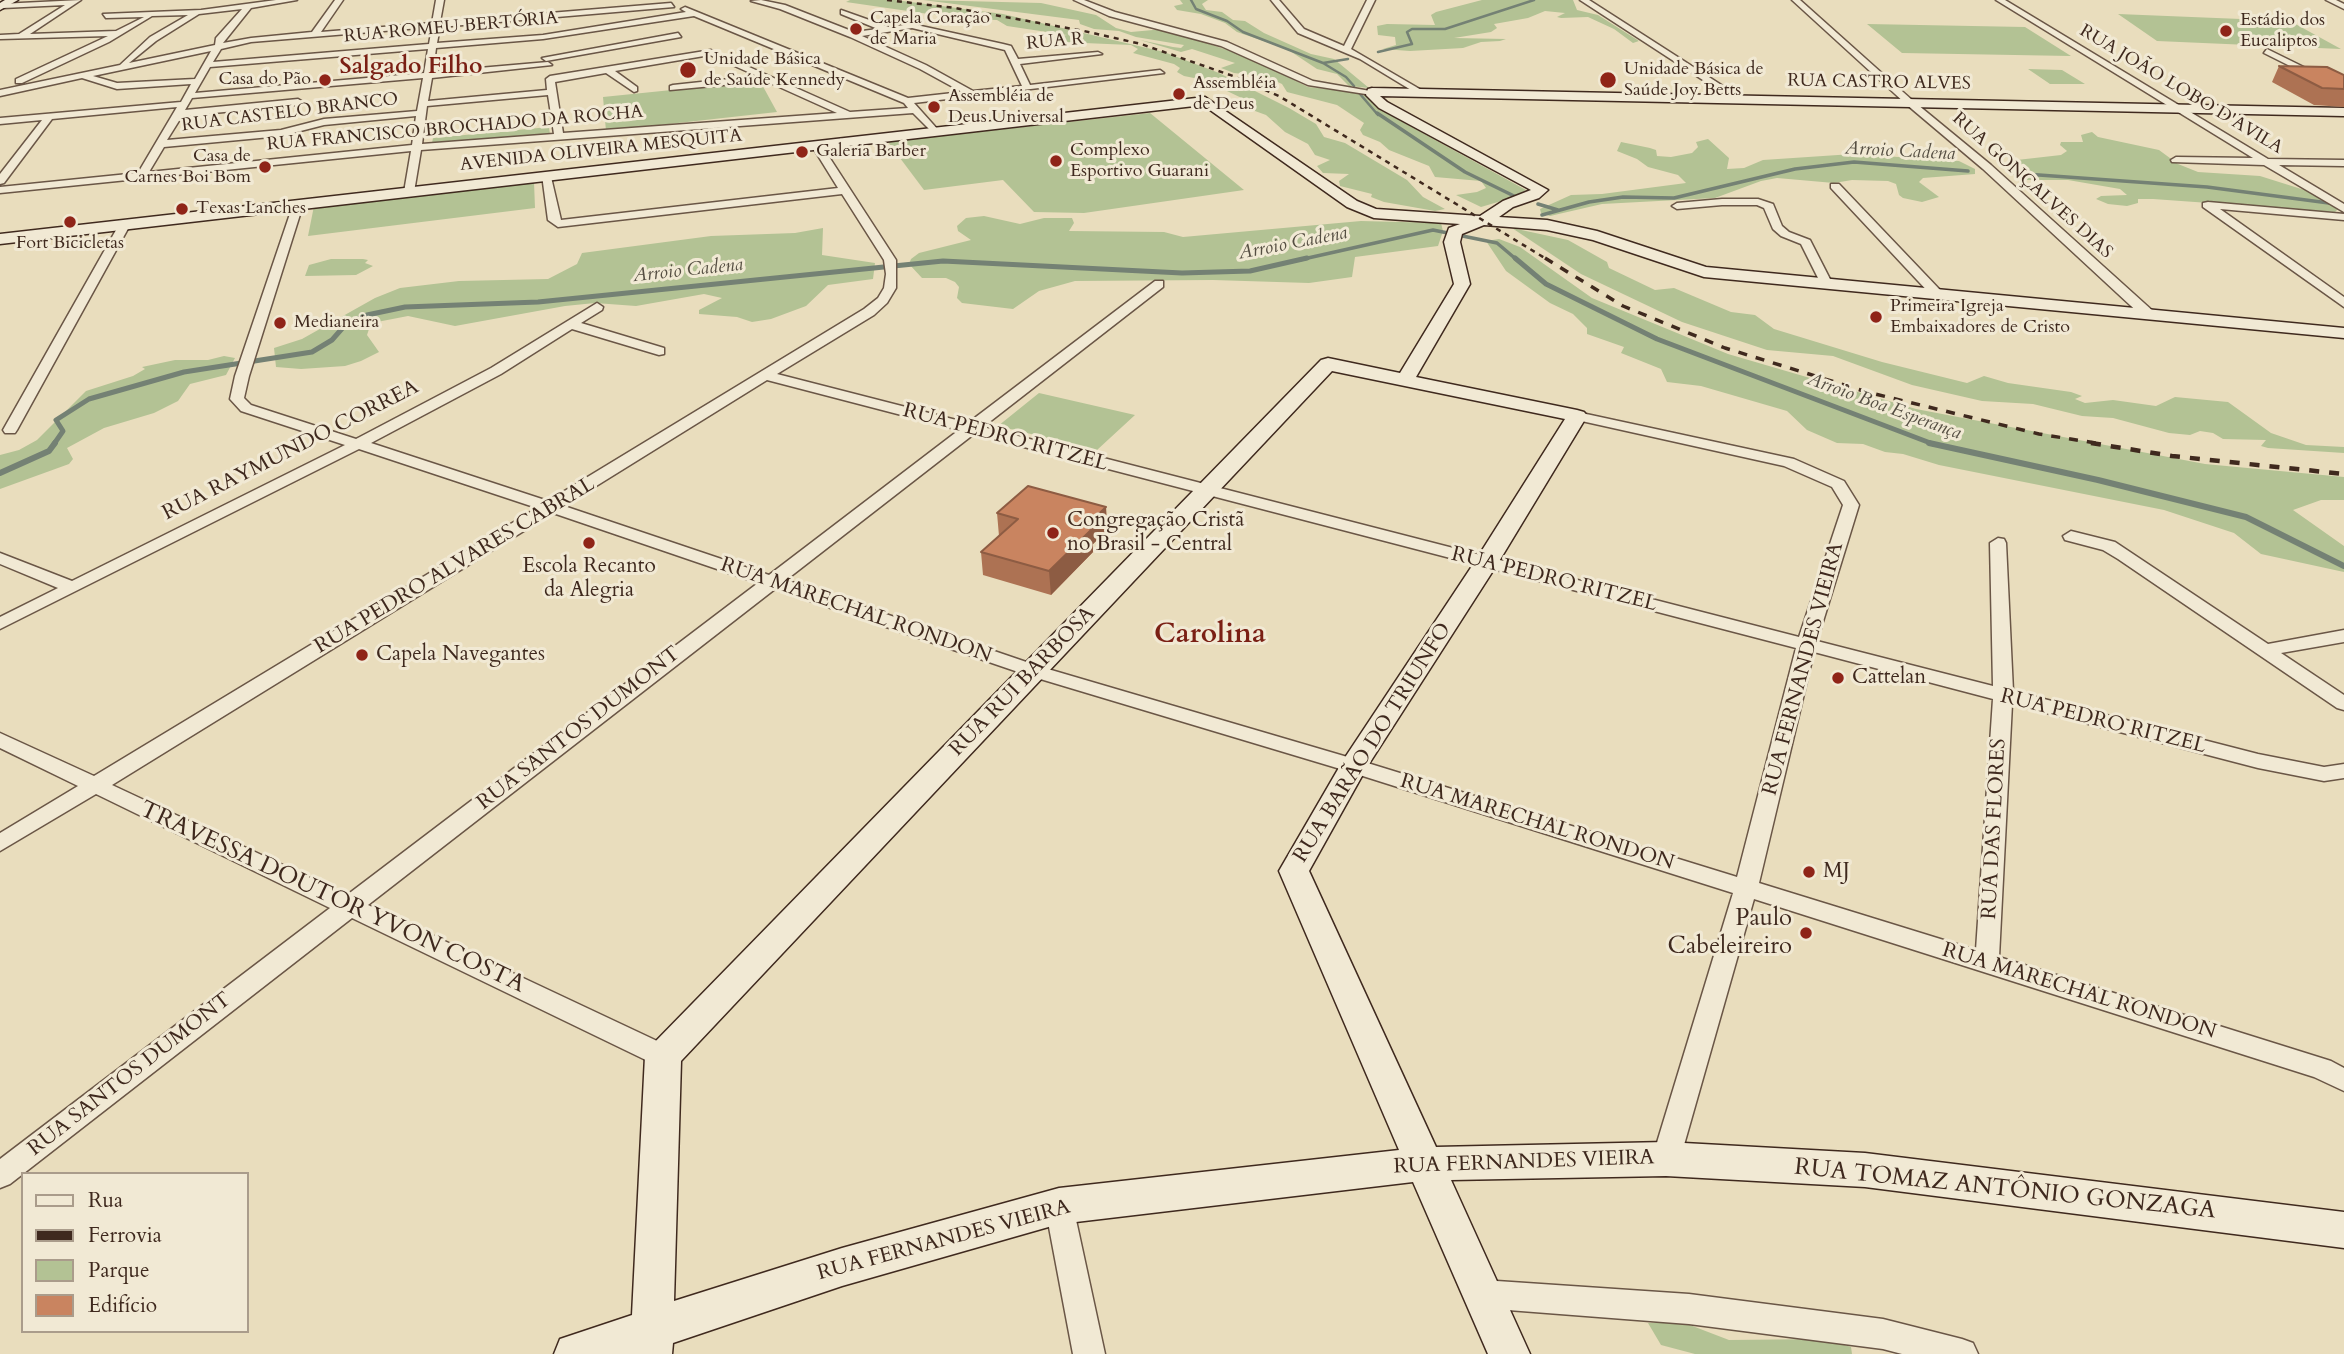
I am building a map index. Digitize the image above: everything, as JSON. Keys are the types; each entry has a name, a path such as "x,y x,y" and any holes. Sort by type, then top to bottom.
{"street":[{"path":"119,67 153,39 210,9 219,0"},
{"path":"106,16 201,12 269,1 293,0"},
{"path":"316,33 339,0"},
{"path":"409,192 440,0"},
{"path":"579,0 588,13"},
{"path":"660,0 907,100 1160,73"},
{"path":"1078,0 1112,14 1224,44 1311,83 1372,92 1383,105 1541,190 1508,204 1485,220 1455,231 1452,242 1462,284 1405,380"},
{"path":"1275,0 1301,31 1347,50 1419,91"},
{"path":"1347,50 1371,0"},
{"path":"1584,0 1735,97"},
{"name":"RUA GONÇALVES DIAS","path":"1796,0 1909,102 1987,167 2149,315"},
{"name":"RUA JOÃO LOBO D'AVILA","path":"2000,0 2344,209"},
{"path":"2330,0 2344,7"},
{"path":"5,3 76,1"},
{"path":"10,44 76,1"},
{"path":"755,1 782,7 853,35 970,93"},
{"path":"73,34 124,5"},
{"path":"142,176 219,42 249,5"},
{"path":"4,93 219,42 671,5"},
{"path":"438,10 452,9"},
{"path":"845,12 888,30"},
{"name":"RUA ROMEU BERTÓRIA","path":"207,65 348,53 433,42 543,37 696,13"},
{"path":"4,93 11,85 154,14"},
{"path":"545,16 543,37 559,137"},
{"path":"853,35 912,26 1003,46 1008,48 1027,87"},
{"path":"0,37 120,33"},
{"path":"0,121 184,104 322,85 320,89 323,91 334,91 547,62 678,35"},
{"path":"106,40 172,39"},
{"path":"207,40 219,42"},
{"path":"341,46 433,42"},
{"path":"348,53 355,46 365,43"},
{"path":"2267,51 2344,90"},
{"path":"550,80 711,52 848,115"},
{"name":"RUA R","path":"1014,62 1098,54"},
{"path":"608,69 634,89"},
{"path":"82,75 117,86 198,81"},
{"path":"673,88 768,78"},
{"name":"RUA CASTELO BRANCO","path":"160,145 281,133 324,122 552,92"},
{"name":"RUA CASTRO ALVES","path":"1372,92 2344,111"},
{"path":"0,100 12,104"},
{"path":"907,100 935,132"},
{"path":"1205,101 1352,204 1374,213 1429,219 1485,220 1572,230 1704,272 2344,333"},
{"name":"AVENIDA OLIVEIRA MESQUITA","path":"0,239 1205,101"},
{"path":"184,104 298,102"},
{"path":"24,108 49,117"},
{"name":"RUA FRANCISCO BROCHADO DA ROCHA","path":"419,141 559,137 914,110"},
{"path":"0,181 49,117"},
{"name":"RUA FRANCISCO BROCHADO DA ROCHA","path":"543,125 557,124"},
{"name":"RUA FRANCISCO BROCHADO DA ROCHA","path":"0,190 142,176 488,130"},
{"path":"546,177 554,220 558,224 846,190 817,146"},
{"path":"2176,160 2344,163"},
{"path":"1835,186 1937,294"},
{"name":"RUA PEDRO ALVARES CABRAL","path":"0,843 869,312 883,300 891,267 846,190"},
{"path":"1677,206 1758,202 1769,206 1777,227 1785,234 1806,242 1826,283"},
{"name":"RUA MARECHAL RONDON","path":"298,205 242,376 237,398 246,408 553,507 1034,671 1354,766 1987,963 2322,1069 2344,1080"},
{"path":"2344,217 2207,205 2344,303"},
{"path":"10,430 124,225"},
{"name":"RUA SANTOS DUMONT","path":"0,1175 1159,284"},
{"name":"RUA RAYMUNDO CORREA","path":"0,624 356,445 496,371 597,307"},
{"path":"570,324 659,351"},
{"name":"RUA RUI BARBOSA","path":"663,1056 1328,364 1405,380"},
{"name":"RUA PEDRO RITZEL","path":"766,376 2258,761 2324,774 2344,771"},
{"name":"RUA FERNANDES VIEIRA","path":"575,1354 651,1342 842,1267 1059,1206 1424,1164 1666,1158 1746,888 1806,645 1851,505 1838,484 1789,462 1405,380"},
{"name":"RUA BARÃO DO TRIUNFO","path":"1509,1354 1294,871 1354,766 1486,563 1577,416"},
{"path":"2071,536 2109,546 2344,704"},
{"name":"RUA DAS FLORES","path":"1987,963 2003,696 1998,542"},
{"path":"0,558 73,588"},
{"path":"2264,650 2344,636"},
{"name":"TRAVESSA DOUTOR YVON COSTA","path":"0,740 663,1056"},
{"path":"651,1342 663,1056"},
{"name":"RUA TOMAZ ANTÔNIO GONZAGA","path":"1666,1158 1865,1170 2344,1230"},
{"path":"1059,1206 1089,1354"},
{"path":"1482,1294 1689,1309 1883,1334 1962,1354"}],"green space":[{"path":"895,0 1003,14 1164,52 1219,73 1289,108 1316,124 1324,137 1345,143 1407,180 1423,197 1445,209 1435,211 1384,202 1371,197 1372,194 1340,186 1339,181 1349,174 1323,173 1317,166 1330,160 1315,155 1308,144 1285,132 1266,115 1255,111 1250,102 1204,80 1184,76 1177,72 1180,68 1174,64 1133,53 1138,49 1131,45 1061,42 1051,38 1067,35 1007,26 997,20 963,19 846,2"},
{"path":"923,0 1041,3 1096,15 1116,28 1131,32 1164,29 1251,58 1308,87 1364,93 1377,108 1526,190 1481,207 1456,195 1486,188 1481,181 1435,177 1429,166 1389,150 1380,142 1363,135 1360,130 1364,123 1337,105 1287,92 1282,84 1267,77 1234,73 1221,68 1235,63 1192,49 1181,52 1140,40 1181,48 1184,45 1136,37 1119,31 1094,29 1080,24 1079,20"},
{"path":"1180,0 1208,0 1202,4 1206,10 1222,12 1233,20 1245,21 1264,33 1311,54 1334,59 1369,88 1349,86 1337,74 1317,69 1287,49 1237,32 1225,23 1201,14 1177,10 1174,6 1183,4"},
{"path":"1482,0 1573,0 1577,10 1598,15 1639,41 1633,43 1614,29 1588,17 1561,18 1557,17 1565,13 1545,11 1528,18 1494,24 1497,28 1491,32 1454,38 1506,39 1500,41 1481,42 1463,48 1410,51 1383,49 1396,45 1395,37 1378,35 1377,26 1435,25 1431,15 1436,12"},
{"name":"Estádio dos Eucaliptos","path":"2118,14 2290,21 2341,49 2157,41"},
{"path":"1867,24 2025,27 2071,56 1902,53"},
{"path":"2028,69 2062,70 2085,84 2050,84"},
{"path":"760,81 777,112 606,131 603,97"},
{"name":"Complexo Esportivo Guarani","path":"1150,113 1244,190 1084,213 1034,212 1003,180 924,190 888,142"},
{"path":"549,127 550,135 432,143 433,138"},
{"path":"2092,132 2098,137 2159,150 2178,164 2198,172 2260,176 2314,193 2338,209 2335,212 2153,199 2138,199 2138,203 2127,206 2108,204 2096,199 2101,196 2127,195 2120,189 2068,180 2026,180 2011,166 2017,160 2061,155 2067,151 2060,145 2061,142 2083,142 2081,135"},
{"path":"1708,139 1729,158 1727,169 1744,168 1763,160 1853,154 1959,161 1975,169 1975,174 1923,178 1919,182 1939,197 1922,202 1903,198 1899,195 1896,184 1888,181 1852,180 1834,183 1777,178 1715,198 1602,204 1550,216 1541,213 1540,209 1571,195 1602,194 1686,183 1678,175 1648,167 1617,151 1621,142 1656,150 1657,156 1671,157 1692,153 1698,147 1696,142"},
{"path":"534,182 535,208 308,236 314,206"},
{"path":"984,216 1020,224 1044,218 1072,218 1074,223 1069,231 1164,232 1183,237 1361,221 1441,223 1443,231 1438,246 1355,257 1352,277 1309,283 1213,280 1075,281 1039,291 1013,309 962,303 957,298 959,287 955,282 946,278 922,278 909,264 919,253 971,240 958,231 957,226 966,218"},
{"path":"823,228 822,255 875,263 873,279 828,285 806,306 771,319 752,322 737,317 699,314 699,310 722,298 704,294 636,306 595,303 565,306 455,326 408,316 377,322 369,329 367,335 379,352 361,361 345,366 301,369 276,367 274,348 302,339 375,298 400,288 459,281 548,279 577,264 582,253 711,236 795,233"},
{"path":"1512,228 1568,240 1607,262 1609,268 1655,290 1674,288 1731,312 1755,315 1774,329 1882,362 1967,383 1984,376 2008,383 2071,392 2082,396 2075,399 2085,403 2113,400 2156,406 2175,397 2228,402 2271,433 2306,445 2344,447 2344,453 2268,448 2261,446 2266,440 2223,439 2213,433 2200,431 2190,435 2169,433 2113,418 2082,416 2033,404 1982,401 1912,385 1833,356 1767,350 1682,322 1581,274"},
{"path":"1499,239 1520,247 1592,298 1728,354 1916,409 2205,464 2344,477 2344,500 2321,500 2293,510 2344,546 2344,572 2261,554 2234,533 2164,510 1939,465 1863,444 1837,443 1807,430 1787,411 1701,386 1667,382 1661,369 1621,353 1624,347 1587,334 1587,328 1573,314 1550,303 1506,271 1486,241"},
{"path":"331,259 363,259 368,260 365,263 373,266 356,275 305,276 309,265"},
{"path":"224,356 235,358 226,375 190,384 178,401 154,413 104,428 67,448 73,459 69,464 0,489 0,455 19,450 37,440 86,391 133,376 145,369 142,367 175,360 208,360"},
{"path":"1039,393 1135,415 1097,450 998,426"},
{"path":"1682,1322 1729,1340 1825,1339 1851,1347 1852,1354 1695,1354 1661,1345 1648,1323"}],"building":[{"path":"2279,66 2327,67 2344,75 2344,89 2322,88"},
{"path":"1028,486 1106,507 1085,527 1092,529 1049,571 981,552 1018,519 997,513"}],"waterway":[{"path":"1191,0 1196,9 1227,21 1243,32 1323,63"},
{"path":"1378,52 1412,44 1407,32 1412,29 1445,29 1534,0"},
{"path":"1323,63 1348,59"},
{"path":"1323,63 1346,77 1354,86"},
{"path":"1360,94 1378,115"},
{"path":"1377,113 1465,172 1514,196"},
{"name":"Arroio Cadena","path":"1542,215 1589,202 1623,197 1674,198 1795,169 1854,162 1968,171"},
{"name":"Arroio Cadena","path":"2011,173 2207,187 2344,205"},
{"path":"1538,204 1558,210"},
{"name":"Arroio Cadena","path":"1299,260 1433,230 1497,243 1517,260"},
{"name":"Arroio Cadena","path":"54,444 63,431 56,420 89,399 184,372 312,352 332,340 346,324 367,315 405,307 538,302 943,261 1182,273 1250,271 1307,258"},
{"name":"Arroio Boa Esperança","path":"1515,258 1546,284 1657,339 1932,444"},
{"name":"Arroio Cadena","path":"0,473 49,451 55,443"},
{"name":"Arroio Boa Esperança","path":"1932,444 2098,480 2246,517 2344,566"}],"railway":[{"path":"887,0 955,8 1084,31 1141,44 1233,76 1279,96 1548,260"},
{"path":"1545,258 1623,306 1725,348 1867,392 2039,434 2102,444"},
{"path":"2091,443 2172,456 2344,474"}],"place":[{"name":"Capela Coração de Maria","path":"856,29"},
{"name":"Estádio dos Eucaliptos","path":"2226,31"},
{"name":"Unidade Básica de Saúde Kennedy","path":"688,70"},
{"name":"Casa do Pão","path":"325,80"},
{"name":"Unidade Básica de Saúde Joy Betts","path":"1608,80"},
{"name":"Assembléia de Deus","path":"1179,94"},
{"name":"Assembléia de Deus Universal","path":"934,107"},
{"name":"Galeria Barber","path":"802,152"},
{"name":"Complexo Esportivo Guarani","path":"1056,161"},
{"name":"Casa de Carnes Boi Bom","path":"265,167"},
{"name":"Texas Lanches","path":"182,209"},
{"name":"Fort Bicicletas","path":"70,222"},
{"name":"Primeira Igreja Embaixadores de Cristo","path":"1876,317"},
{"name":"Medianeira","path":"280,323"},
{"name":"Congregação Cristã no Brasil - Central","path":"1053,533"},
{"name":"Escola Recanto da Alegria","path":"589,543"},
{"name":"Capela Navegantes","path":"362,655"},
{"name":"Cattelan","path":"1838,678"},
{"name":"MJ","path":"1809,872"},
{"name":"Paulo Cabeleireiro","path":"1806,933"}],"district":[{"name":"Salgado Filho","path":"411,68"},
{"name":"Carolina","path":"1210,636"}]}
